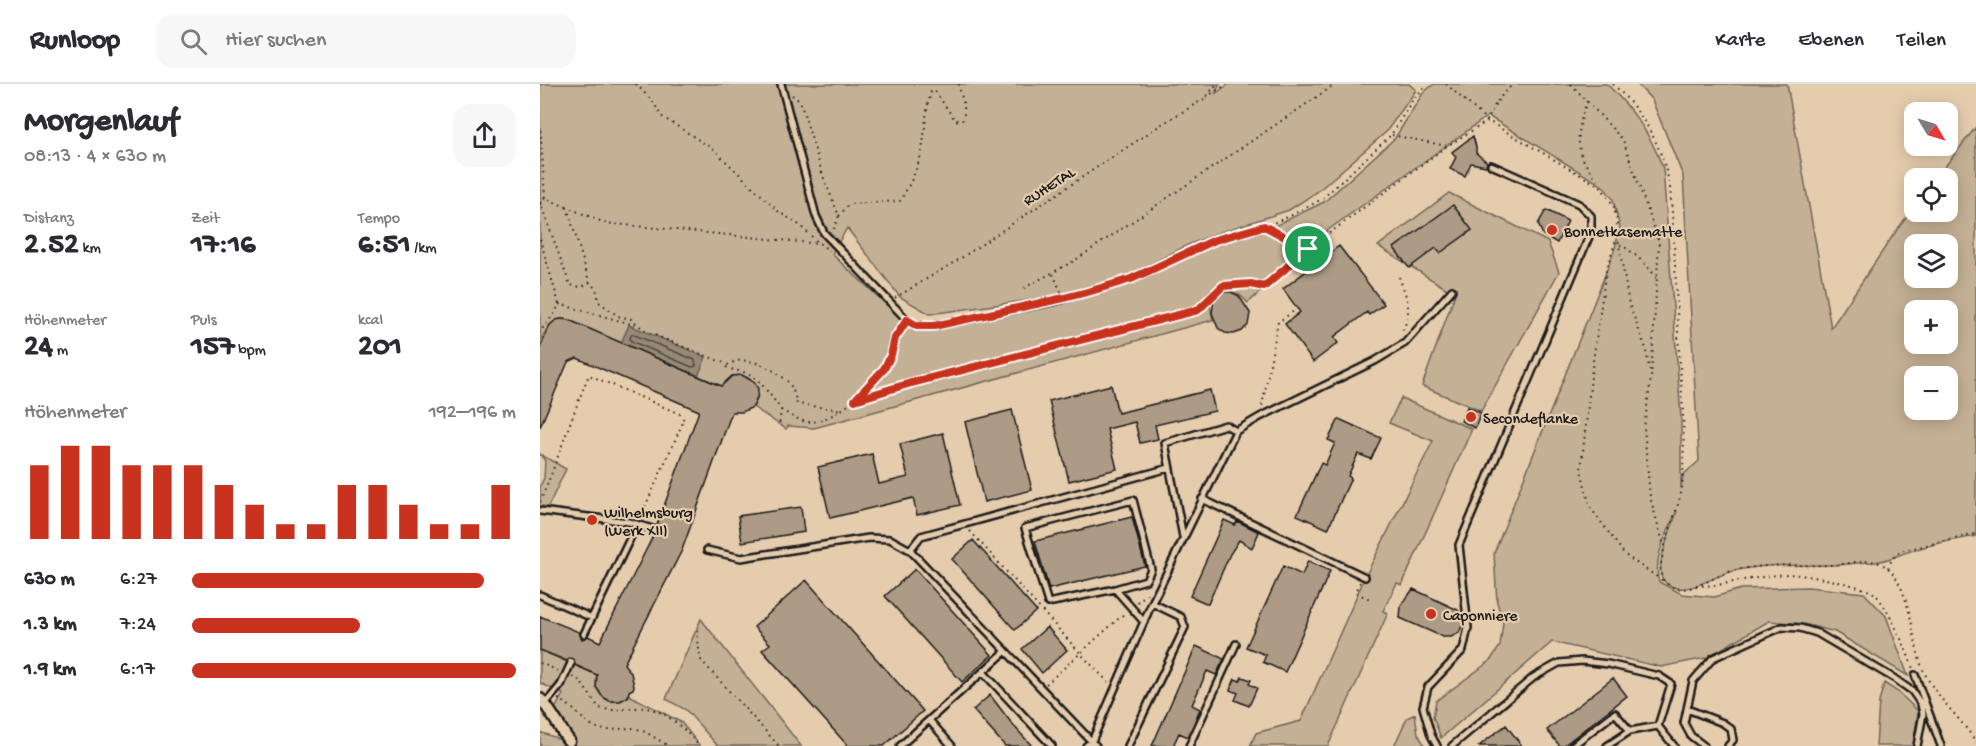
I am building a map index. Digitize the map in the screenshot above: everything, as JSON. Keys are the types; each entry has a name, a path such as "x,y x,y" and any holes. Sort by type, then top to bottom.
{"street":[{"path":"543,701 573,744"}],"lane":[{"path":"781,85 816,216 824,233 907,320 917,326 934,326 1064,298"},
{"path":"1437,746 1431,735 1423,707 1428,687 1463,650 1468,628 1459,545 1591,232 1591,216 1579,204 1491,165"},
{"path":"1086,746 1094,743 1114,688 1152,603 1236,431 1260,417 1375,362 1405,343 1452,290"},
{"path":"1183,539 1165,443 1226,425 1236,431"},
{"path":"910,550 921,536 1169,468"},
{"path":"1202,499 1364,577"},
{"path":"1133,500 1151,569 1146,580 1114,589 1047,603 1025,528 1133,500"},
{"path":"540,511 637,524 656,530"},
{"path":"584,634 637,524"},
{"path":"707,550 741,558 869,538 890,539 910,550 1040,689 1094,743"},
{"path":"1114,589 1144,622"},
{"path":"540,596 591,618"},
{"path":"1128,746 1185,627 1181,617 1152,603"},
{"path":"1704,746 1691,736 1684,723 1693,681 1713,658 1782,627 1800,628 1817,633 1912,691 1921,704 1923,714 1917,746"},
{"path":"1189,746 1236,644"},
{"path":"900,746 1006,651"},
{"path":"1452,746 1534,677 1559,663 1582,661 1599,663 1659,676 1671,684 1658,726"},
{"path":"543,701 561,685 571,663"},
{"path":"984,673 1052,746"},
{"path":"1915,675 1941,746"},
{"path":"1687,709 1723,723 1731,729 1733,740 1728,746"},
{"path":"1572,746 1615,713 1630,731"},
{"path":"928,720 952,746"},
{"path":"1607,746 1630,731 1658,726"},
{"path":"1658,726 1674,746"}],"path":[{"path":"636,84 654,103 661,116 713,149 780,213 797,223 830,252 830,239 838,216 849,204 900,201 910,185 920,157 927,104 931,92 935,91 955,120 962,121 964,103 959,84"},
{"path":"1216,84 1220,89"},
{"name":"RUHETAL","path":"891,304 899,294 958,260 1162,124 1204,99 1216,84"},
{"path":"1204,99 1227,84"},
{"path":"1024,288 1053,274 1336,84"},
{"path":"1064,298 1131,279 1215,240 1264,226 1290,216 1322,199 1391,135 1412,101 1427,84"},
{"path":"1446,84 1488,121 1601,187"},
{"path":"855,400 911,383 1198,310 1223,286 1251,284 1264,287 1308,249 1447,146 1488,121 1492,107 1514,84"},
{"path":"1571,84 1623,141 1659,242 1651,378 1644,429 1650,497 1665,548"},
{"path":"1612,84 1631,102 1652,132 1666,165 1670,188 1683,432 1683,475 1681,498 1660,571 1665,582"},
{"path":"781,85 800,101 838,216"},
{"path":"1587,101 1580,120 1578,142 1584,161 1614,206 1629,304 1645,346 1651,378"},
{"path":"540,124 545,198 540,203 570,285 580,287 590,284"},
{"path":"1391,135 1447,146"},
{"path":"545,198 605,224 820,244"},
{"path":"567,207 590,284 596,288 599,302 618,316 632,319 647,332 729,364 734,360 740,360 766,367 790,384 797,404 842,410"},
{"path":"1264,226 1308,249"},
{"path":"1618,230 1606,271 1581,470 1590,507 1625,555 1679,589 1728,572 1765,565 1831,565 1866,561 1877,562 1887,568 1896,578 1906,602 1920,662 1928,680 1976,742"},
{"path":"540,239 559,304 558,309 548,319 540,333"},
{"path":"1620,245 1635,255 1657,281"},
{"path":"1053,274 1058,285"},
{"path":"1395,341 1409,318 1407,298 1398,278"},
{"path":"559,304 635,326"},
{"path":"1260,417 1278,322 1297,309"},
{"path":"726,367 737,372 751,374 781,410 793,417 811,422 842,410 855,400 884,369 891,355 895,338 907,320"},
{"path":"540,502 557,462 570,420 590,375 680,414 684,420 637,524"},
{"path":"779,426 781,410"},
{"path":"967,523 971,532 1114,688"},
{"path":"1887,568 1900,551 1976,534"},
{"path":"1696,585 1705,586 1790,574 1839,582 1866,590 1876,595 1885,609 1908,653 1915,675"},
{"path":"1364,577 1356,593 1370,599"},
{"path":"1040,689 1148,593"},
{"path":"697,630 700,659 779,746"},
{"path":"540,663 559,671"},
{"path":"570,676 580,681 599,708 614,712 639,707 664,715 677,722 699,746"},
{"path":"543,701 559,698 596,728 610,730 634,728 669,746"}],"shaded area":[{"path":"540,84 1220,84 1215,94 1229,84 1409,84 1416,90 1386,132 1317,192 1289,210 1215,234 1129,275 1051,297 930,314 900,297 847,228 832,254 905,322 917,329 953,326 1055,306 1131,284 1217,243 1262,232 1324,202 1395,138 1423,93 1434,84 1607,84 1640,123 1663,168 1681,418 1681,488 1683,475 1699,461 1683,176 1652,100 1637,84 1787,84 1831,328 1904,220 1958,222 1958,168 1944,168 1953,156 1958,156 1958,150 1976,127 1976,536 1929,545 1875,562 1742,569 1698,585 1681,588 1666,583 1662,577 1661,568 1664,548 1677,510 1659,554 1657,573 1659,582 1682,594 1714,597 1741,589 1808,587 1864,593 1886,616 1908,676 1835,632 1804,624 1769,621 1706,658 1661,667 1552,642 1441,738 1433,717 1436,701 1490,661 1500,646 1503,623 1497,602 1494,553 1603,280 1620,228 1613,199 1603,186 1488,116 1328,230 1248,303 1233,291 1223,291 1218,294 1210,306 1213,320 814,428 788,426 786,429 753,407 758,394 757,389 751,380 745,377 732,376 722,386 564,319 555,321 546,330 540,342"},
{"path":"1449,193 1548,242 1559,272 1481,411 1422,386 1455,294 1378,246"},
{"path":"1401,398 1472,429 1402,585 1397,583 1383,611 1388,613 1328,746 1250,746 1256,733 1301,721 1365,577 1433,441 1389,423"},
{"path":"540,454 566,469 548,507 540,506 540,486 544,478 545,461"},
{"path":"701,619 801,746 718,746 686,710 666,699"},
{"path":"540,650 597,675 598,690 605,699 617,701 629,695 681,722 700,746 540,746 540,732 559,739 562,722 555,709 563,694 540,683"},
{"path":"1884,683 1898,692 1918,711 1913,746 1876,746 1879,702"},
{"path":"1415,714 1418,734 1425,746 1394,746 1407,718"}],"water":[{"path":"629,325 706,357 698,376 621,343"}],"building":[{"path":"1473,136 1476,153 1487,162 1486,166 1471,163 1465,176 1450,169 1456,157 1452,152"},
{"path":"1453,205 1472,230 1440,253 1436,248 1409,268 1394,248"},
{"name":"Bonnetkasematte","path":"1546,210 1568,221 1557,243 1543,235 1538,224"},
{"path":"1339,246 1384,304 1369,315 1367,312 1334,337 1338,343 1313,362 1285,324 1300,312 1283,289"},
{"path":"1225,292 1239,296 1250,313 1248,325 1242,331 1234,334 1225,333 1218,328 1212,313 1214,300"},
{"name":"Wilhelmsburg (Werk XII)","path":"561,319 569,320 721,386 732,376 742,375 754,382 758,389 753,407 742,412 732,412 682,550 624,664 631,673 634,686 629,691 628,697 620,701 610,701 603,697 596,687 597,675 575,665 574,659 570,658 567,661 540,650 540,616 579,632 582,639 588,636 600,642 654,534 658,535 660,532 661,528 657,525 699,411 577,358 568,362 540,427 540,348 550,325"},
{"path":"1111,385 1118,413 1210,390 1215,411 1155,425 1158,439 1140,443 1135,422 1107,429 1117,469 1069,481 1049,401"},
{"name":"Secondeflanke","path":"1467,407 1481,413 1475,428 1461,421"},
{"path":"1012,410 1032,490 984,502 965,422"},
{"path":"1339,419 1381,438 1371,459 1358,454 1348,476 1351,478 1328,529 1297,515 1321,463 1325,465 1335,443 1328,440"},
{"path":"943,433 960,505 917,515 913,498 830,518 818,467 872,454 879,484 908,477 900,444"},
{"path":"801,507 804,532 742,542 738,516"},
{"path":"1132,517 1145,566 1049,589 1035,541"},
{"path":"1224,520 1235,525 1237,521 1259,532 1252,548 1239,540 1230,554 1208,604 1190,596"},
{"path":"973,540 1036,611 1015,630 952,559"},
{"path":"1308,561 1330,571 1285,672 1263,662 1266,655 1246,647 1283,566 1302,575"},
{"path":"915,569 992,655 962,682 885,596"},
{"path":"806,580 923,711 884,746 848,746 762,650 770,644 754,627"},
{"name":"Caponniere","path":"1413,589 1458,610 1463,623 1459,633 1451,637 1443,637 1400,618 1401,606"},
{"path":"1047,627 1067,650 1042,673 1022,649"},
{"path":"1196,646 1224,659 1216,675 1207,671 1192,705 1200,709 1188,737 1179,733 1173,746 1152,746"},
{"path":"1242,677 1251,680 1249,684 1257,688 1249,706 1235,700 1238,693 1230,690 1235,679 1240,681"},
{"path":"1613,678 1627,696 1560,746 1547,730"},
{"path":"990,695 1032,746 1005,746 973,710"},
{"path":"1506,725 1522,746 1479,746"}],"place":[{"name":"Bonnetkasematte","path":"1552,230"},
{"name":"Secondeflanke","path":"1471,417"},
{"name":"Wilhelmsburg (Werk XII)","path":"592,520"},
{"name":"Caponniere","path":"1431,614"}],"route":[{"path":"1264,226 1308,249 1264,287 1251,284 1223,286 1198,310 911,383 855,400 884,369 891,355 895,338 907,320 917,326 934,326 1064,298 1131,279 1215,240 1264,226"}]}
